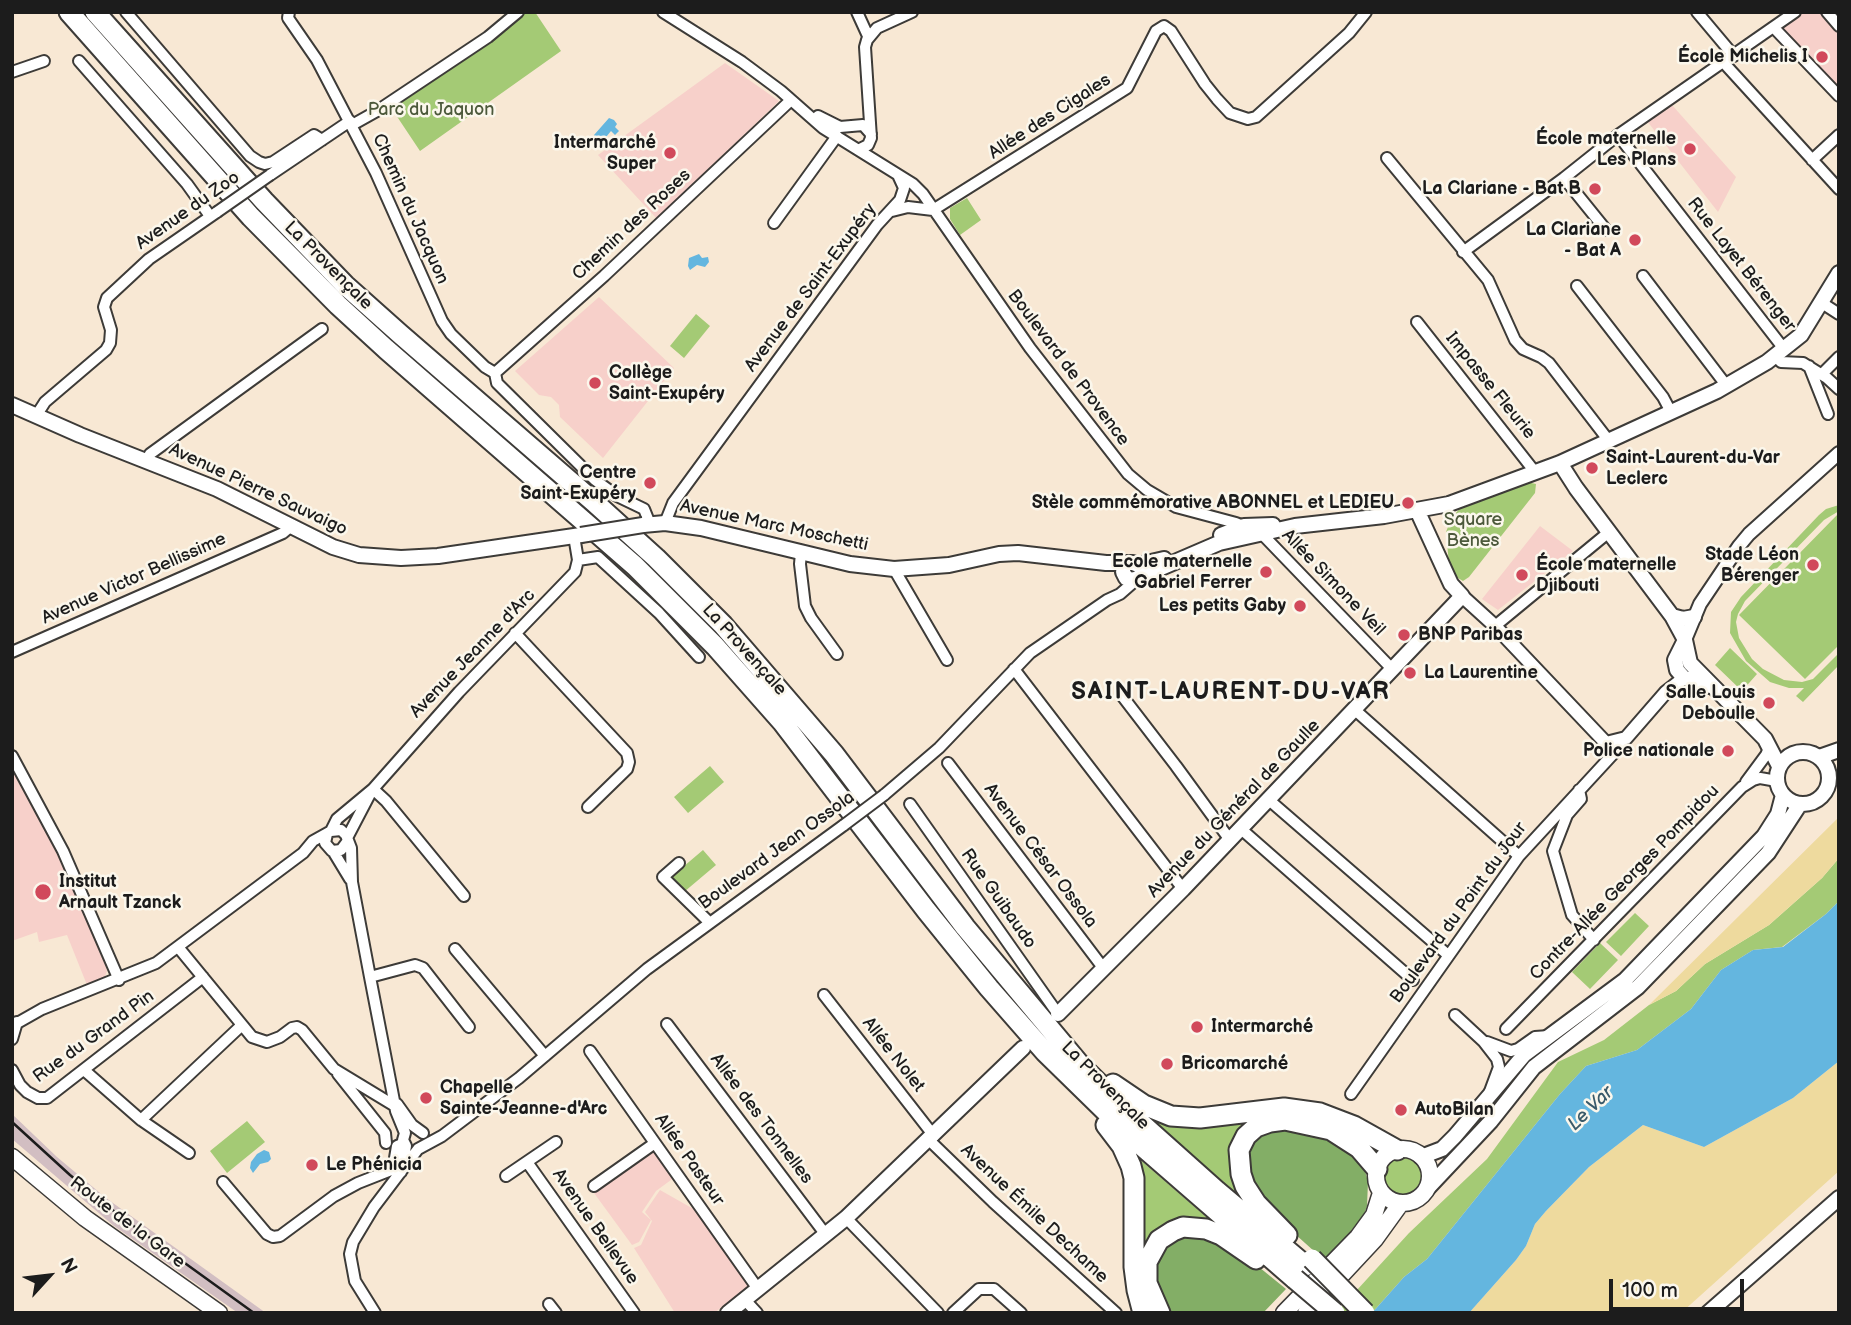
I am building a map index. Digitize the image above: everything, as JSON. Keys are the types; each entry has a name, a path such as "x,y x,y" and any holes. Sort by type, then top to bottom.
{"highway":[{"name":"La Provençale","path":"69,12 242,207 338,305 635,566 715,646 783,723 926,910 989,989 1045,1052 1135,1140 1300,1272"},
{"name":"La Provençale","path":"95,12 264,201 345,285 615,521 723,625 834,754 965,927 1054,1023 1124,1108 1300,1272"},
{"path":"1054,1023 1076,1050 1127,1095 1156,1111 1171,1116 1199,1118 1271,1108 1307,1110 1344,1121 1397,1150"},
{"path":"1045,1052 1087,1106 1114,1135 1132,1166 1134,1267 1143,1313"},
{"path":"1333,1313 1300,1272 1272,1220 1245,1186 1238,1160 1239,1150 1246,1136 1263,1124 1278,1120 1331,1130 1351,1142 1377,1169"},
{"path":"1160,1313 1147,1283 1147,1262 1159,1240 1183,1227 1206,1229 1300,1272 1364,1313"}],"main road":[{"path":"1132,572 1215,544 1295,526 1449,504 1560,463 1727,385 1779,353 1801,335 1839,273"},
{"name":"Avenue Pierre Sauvaigo","path":"12,405 79,435 217,489 347,552 377,558 438,556 577,536"},
{"path":"1421,1157 1442,1149 1488,1100 1524,1055 1611,992 1634,971 1764,836 1778,814 1783,795 1767,743 1690,663 1685,639 1672,616 1560,463"},
{"path":"1417,510 1451,584 1462,596"},
{"name":"Avenue Marc Moschetti","path":"577,536 653,524 701,528 850,564 894,569 949,565 999,554 1018,553 1106,563 1132,572"},
{"path":"1132,572 1244,527 1295,526"},
{"name":"Avenue du Général de Gaulle","path":"1054,1023 1462,596"},
{"path":"1672,616 1683,620 1694,617"},
{"path":"1675,662 1685,639"},
{"path":"1675,662 1690,663"},
{"path":"1675,662 1684,678 1713,688"},
{"path":"1684,678 1690,663"},
{"path":"1767,743 1794,753 1807,752 1819,757 1834,774 1826,791 1815,802 1800,804 1783,795"},
{"path":"1819,757 1839,750"},
{"path":"1778,774 1794,753"},
{"path":"1427,1189 1429,1170 1421,1157 1413,1151 1397,1150 1381,1160 1377,1169 1377,1184 1381,1193 1393,1202 1417,1199 1427,1189 1491,1121 1534,1067 1647,978 1768,853 1800,804"},
{"path":"728,1313 846,1218 1023,1048"},
{"name":"Route de la Gare","path":"13,1160 85,1218 219,1313"},
{"path":"1284,1313 1363,1230 1374,1215 1381,1193"},
{"path":"1709,1313 1839,1198"},
{"path":"1306,1313 1375,1239 1401,1203"}],"street":[{"path":"126,12 258,162 272,162 314,135 321,140"},
{"name":"Chemin du Jacquon","path":"289,12 288,18 317,60 351,123 423,274 431,298 452,334 485,367 495,373 497,383 595,480 617,496 644,509 653,524"},
{"name":"Avenue du Zoo","path":"36,416 45,402 106,350 111,337 104,307 107,298 149,259 321,140 377,111 488,37 518,12"},
{"path":"663,12 727,52 792,100 833,125 867,127 871,138"},
{"path":"857,12 868,36"},
{"path":"792,100 813,120 852,147 860,149 869,145 871,138 865,47 868,36 877,28 912,12"},
{"path":"1697,12 1729,60 1786,133 1839,189"},
{"path":"1463,251 1618,135 1795,12"},
{"path":"1827,12 1839,26"},
{"name":"Allée des Cigales","path":"933,210 1127,88 1156,32 1164,26 1171,31 1217,99 1230,113 1248,119 1256,117 1349,33 1363,13"},
{"path":"1777,31 1839,96"},
{"path":"12,72 44,61"},
{"path":"79,61 214,214"},
{"name":"Chemin des Roses","path":"495,373 792,100"},
{"path":"774,223 847,133 856,126 869,102"},
{"name":"Rue Layet Bérenger","path":"1618,135 1779,353"},
{"path":"1812,160 1839,135"},
{"name":"Boulevard de Provence","path":"871,138 888,168"},
{"name":"Boulevard de Provence","path":"860,149 918,189 1030,348 1128,474 1147,490 1176,507 1244,527"},
{"path":"1387,158 1488,280 1516,340 1523,349 1541,356 1549,363 1609,441"},
{"name":"Avenue de Saint-Exupéry","path":"653,524 673,503 785,354 825,295 904,193 903,182 898,175"},
{"path":"1564,178 1606,230"},
{"path":"890,211 908,207 933,210"},
{"path":"1643,276 1727,385"},
{"path":"1577,286 1671,412"},
{"path":"1822,303 1839,314"},
{"name":"Impasse Fleurie","path":"1417,322 1535,472"},
{"path":"147,460 150,454 322,329"},
{"path":"1779,353 1781,362 1797,361 1809,366 1839,389"},
{"path":"1822,374 1839,357"},
{"path":"1809,366 1828,414"},
{"path":"1685,639 1706,593 1749,534 1839,453"},
{"name":"Avenue Victor Bellissime","path":"12,652 270,537 285,524"},
{"path":"1231,540 1244,527"},
{"name":"Allée Simone Veil","path":"1244,527 1262,534 1393,670"},
{"path":"1495,625 1609,533"},
{"path":"577,536 578,559 598,557 659,613 699,657"},
{"path":"801,553 805,606 837,654"},
{"name":"Avenue Jeanne d'Arc","path":"14,1024 57,1002 149,967 303,853 313,841 329,832 337,818 373,789 442,710 575,572 578,559"},
{"path":"894,569 947,660"},
{"name":"Boulevard Jean Ossola","path":"375,1313 355,1281 350,1254 353,1241 374,1207 420,1148 459,1123 545,1056 647,969 884,795 939,748 1014,669 1043,643 1107,600 1132,572"},
{"path":"1462,596 1495,625 1606,743 1605,761"},
{"path":"515,633 627,753 627,769 588,807"},
{"path":"1014,669 1183,889"},
{"name":"Boulevard du Point du Jour","path":"1351,1094 1519,856 1666,692 1684,678"},
{"path":"1123,697 1230,840"},
{"path":"1355,710 1519,856"},
{"path":"1606,743 1622,740"},
{"path":"1742,787 1766,755 1767,743"},
{"path":"12,756 63,851 120,980"},
{"name":"Avenue César Ossola","path":"948,763 1104,969"},
{"name":"Contre-Allée Georges Pompidou","path":"1506,1029 1742,787 1753,780 1778,774"},
{"path":"373,789 386,801 464,896"},
{"name":"Avenue Jeanne d'Arc","path":"347,840 373,789"},
{"path":"1579,789 1581,799 1567,815 1553,851 1572,915 1594,940"},
{"path":"1269,800 1448,955"},
{"name":"Rue Guibaudo","path":"910,804 1054,1023"},
{"path":"1241,829 1413,980"},
{"path":"334,1069 395,1102 425,1140 420,1148 411,1150 405,1141 395,1102 352,882 351,848 341,830 329,832 325,843 352,882"},
{"path":"303,853 341,850 347,840"},
{"path":"679,863 663,877 709,922"},
{"path":"178,947 252,1037 267,1042 292,1028 302,1030 385,1133 386,1143"},
{"path":"456,948 545,1056"},
{"path":"370,977 415,965 423,968 469,1027"},
{"name":"Rue du Grand Pin","path":"12,1070 20,1085 43,1099 202,977"},
{"name":"Allée Nolet","path":"824,995 932,1138"},
{"path":"1455,1015 1483,1041 1497,1059 1499,1067 1491,1083 1488,1100"},
{"path":"12,1039 14,1024"},
{"name":"Allée des Tonnelles","path":"667,1024 826,1235"},
{"path":"141,1120 242,1025"},
{"path":"1483,1041 1511,1051 1535,1037 1549,1035"},
{"name":"Allée Pasteur","path":"590,1051 758,1289"},
{"path":"84,1070 141,1120 188,1153"},
{"name":"Boulevard Jean Ossola","path":"401,1172 405,1141 419,1130 433,1133 459,1123"},
{"name":"Avenue Émile Dechame","path":"932,1138 1021,1229 1116,1313"},
{"path":"223,1182 267,1234 280,1236 334,1196 391,1170 397,1146 405,1141"},
{"name":"Avenue Bellevue","path":"506,1176 556,1142"},
{"path":"594,1186 655,1143"},
{"name":"Avenue Bellevue","path":"527,1162 634,1313"},
{"path":"846,1218 938,1313"},
{"path":"953,1313 979,1289 994,1289 1021,1313"},
{"path":"745,1300 757,1313"}],"shaded area":[{"name":"École Michelis I","path":"1803,12 1821,12 1839,32 1839,82 1834,86 1779,30"},
{"path":"725,63 779,101 657,219 598,155"},
{"name":"École maternelle Les Plans","path":"1672,105 1736,177 1718,212 1647,121"},
{"name":"Collège Saint-Exupéry","path":"599,297 674,368 603,458 560,417 559,405 551,397 539,395 515,371"},
{"name":"École maternelle Djibouti","path":"1540,526 1573,551 1498,610 1482,599"},
{"name":"Institut Arnault Tzanck","path":"12,768 56,851 104,959 107,971 104,979 87,985 67,935 39,942 37,932 12,941"},
{"path":"12,1114 106,1198 266,1313 238,1313 114,1226 12,1139"},
{"path":"655,1149 675,1177 656,1191 642,1212 651,1220 639,1242 632,1245 594,1193"},
{"path":"660,1190 697,1211 749,1286 714,1313 675,1313 634,1248 641,1245 652,1221 645,1212"}],"green space":[{"name":"Parc du Jaquon","path":"526,12 535,12 561,51 420,151 390,106"},
{"path":"967,198 981,220 960,235 950,219 950,208"},
{"path":"696,314 710,326 684,358 670,346"},
{"name":"Square Bènes","path":"1527,482 1536,484 1535,493 1469,577 1463,581 1458,578 1449,564 1446,532 1451,519 1460,508"},
{"name":"Stade Léon Bérenger","path":"1839,505 1839,511 1824,520 1745,601 1736,622 1739,638 1752,659 1763,669 1784,680 1802,682 1813,679 1839,653 1839,665 1803,702 1796,696 1804,688 1789,688 1770,682 1746,661 1730,633 1731,612 1741,597 1819,515 1826,509"},
{"name":"Stade Léon Bérenger","path":"1838,514 1839,645 1805,679 1739,615"},
{"path":"1730,648 1757,674 1742,691 1715,665"},
{"path":"710,766 724,782 688,813 674,797"},
{"path":"703,850 716,865 684,892 670,878"},
{"path":"1839,858 1839,901 1826,914 1782,947 1753,950 1721,970 1691,1009 1637,1050 1586,1066 1560,1094 1427,1259 1404,1277 1372,1313 1336,1313 1409,1233 1487,1159 1558,1062 1604,1040 1649,1005 1676,991 1705,964 1769,925 1822,878"},
{"path":"1635,913 1649,926 1621,956 1606,942"},
{"path":"1600,943 1618,960 1590,989 1572,972"},
{"path":"1140,1110 1264,1112 1384,1148 1374,1158 1251,1209"},
{"path":"247,1121 265,1142 227,1173 210,1151"},
{"path":"1275,1127 1336,1141 1363,1163 1368,1182 1367,1206 1363,1217 1325,1261 1266,1204 1248,1175 1249,1148 1255,1139"},
{"path":"1137,1157 1219,1228 1148,1313"},
{"path":"1402,1157 1416,1162 1421,1176 1416,1190 1402,1195 1388,1190 1383,1176 1388,1162"},
{"path":"1197,1233 1254,1263 1286,1289 1263,1313 1173,1313 1161,1299 1154,1282 1156,1259 1167,1241"}],"sand":[{"path":"1839,817 1839,858 1822,878 1769,925 1705,964 1676,991 1649,1005"},
{"path":"1839,1061 1839,1171 1681,1313 1469,1313 1516,1260 1526,1246 1535,1224 1546,1211 1589,1167 1643,1125 1704,1147 1793,1098"}],"water":[{"path":"609,118 614,120 619,131 615,135 611,131 602,142 598,141 594,135"},
{"path":"699,254 702,258 708,257 709,262 705,267 697,265 690,270 689,258"},
{"name":"Le Var","path":"1839,901 1839,1061 1793,1098 1704,1147 1643,1125 1589,1167 1546,1211 1535,1224 1526,1246 1516,1260 1469,1313 1372,1313 1404,1277 1427,1259 1560,1094 1586,1066 1637,1050 1691,1009 1721,970 1753,950 1783,947"},
{"path":"264,1150 269,1152 271,1159 260,1164 253,1173 251,1162"}],"railway":[{"path":"12,1122 121,1217 254,1313"}],"place":[{"name":"École Michelis I","path":"1822,57"},
{"name":"École maternelle Les Plans","path":"1690,149"},
{"name":"Intermarché Super","path":"670,153"},
{"name":"La Clariane - Bat B","path":"1595,189"},
{"name":"La Clariane - Bat A","path":"1635,240"},
{"name":"Collège Saint-Exupéry","path":"595,383"},
{"name":"Saint-Laurent-du-Var Leclerc","path":"1592,468"},
{"name":"Centre Saint-Exupéry","path":"650,483"},
{"name":"Stèle commémorative ABONNEL et LEDIEU","path":"1408,503"},
{"name":"Stade Léon Bérenger","path":"1813,565"},
{"name":"Ecole maternelle Gabriel Ferrer","path":"1266,572"},
{"name":"École maternelle Djibouti","path":"1522,575"},
{"name":"Les petits Gaby","path":"1300,606"},
{"name":"BNP Paribas","path":"1404,635"},
{"name":"La Laurentine","path":"1410,673"},
{"name":"Salle Louis Deboulle","path":"1769,703"},
{"name":"Police nationale","path":"1728,751"},
{"name":"Institut Arnault Tzanck","path":"43,892"},
{"name":"Intermarché","path":"1197,1027"},
{"name":"Bricomarché","path":"1167,1064"},
{"name":"Chapelle Sainte-Jeanne-d'Arc","path":"426,1098"},
{"name":"AutoBilan","path":"1401,1110"},
{"name":"Le Phénicia","path":"312,1165"}],"district":[{"name":"SAINT-LAURENT-DU-VAR","path":"1231,693"}]}
